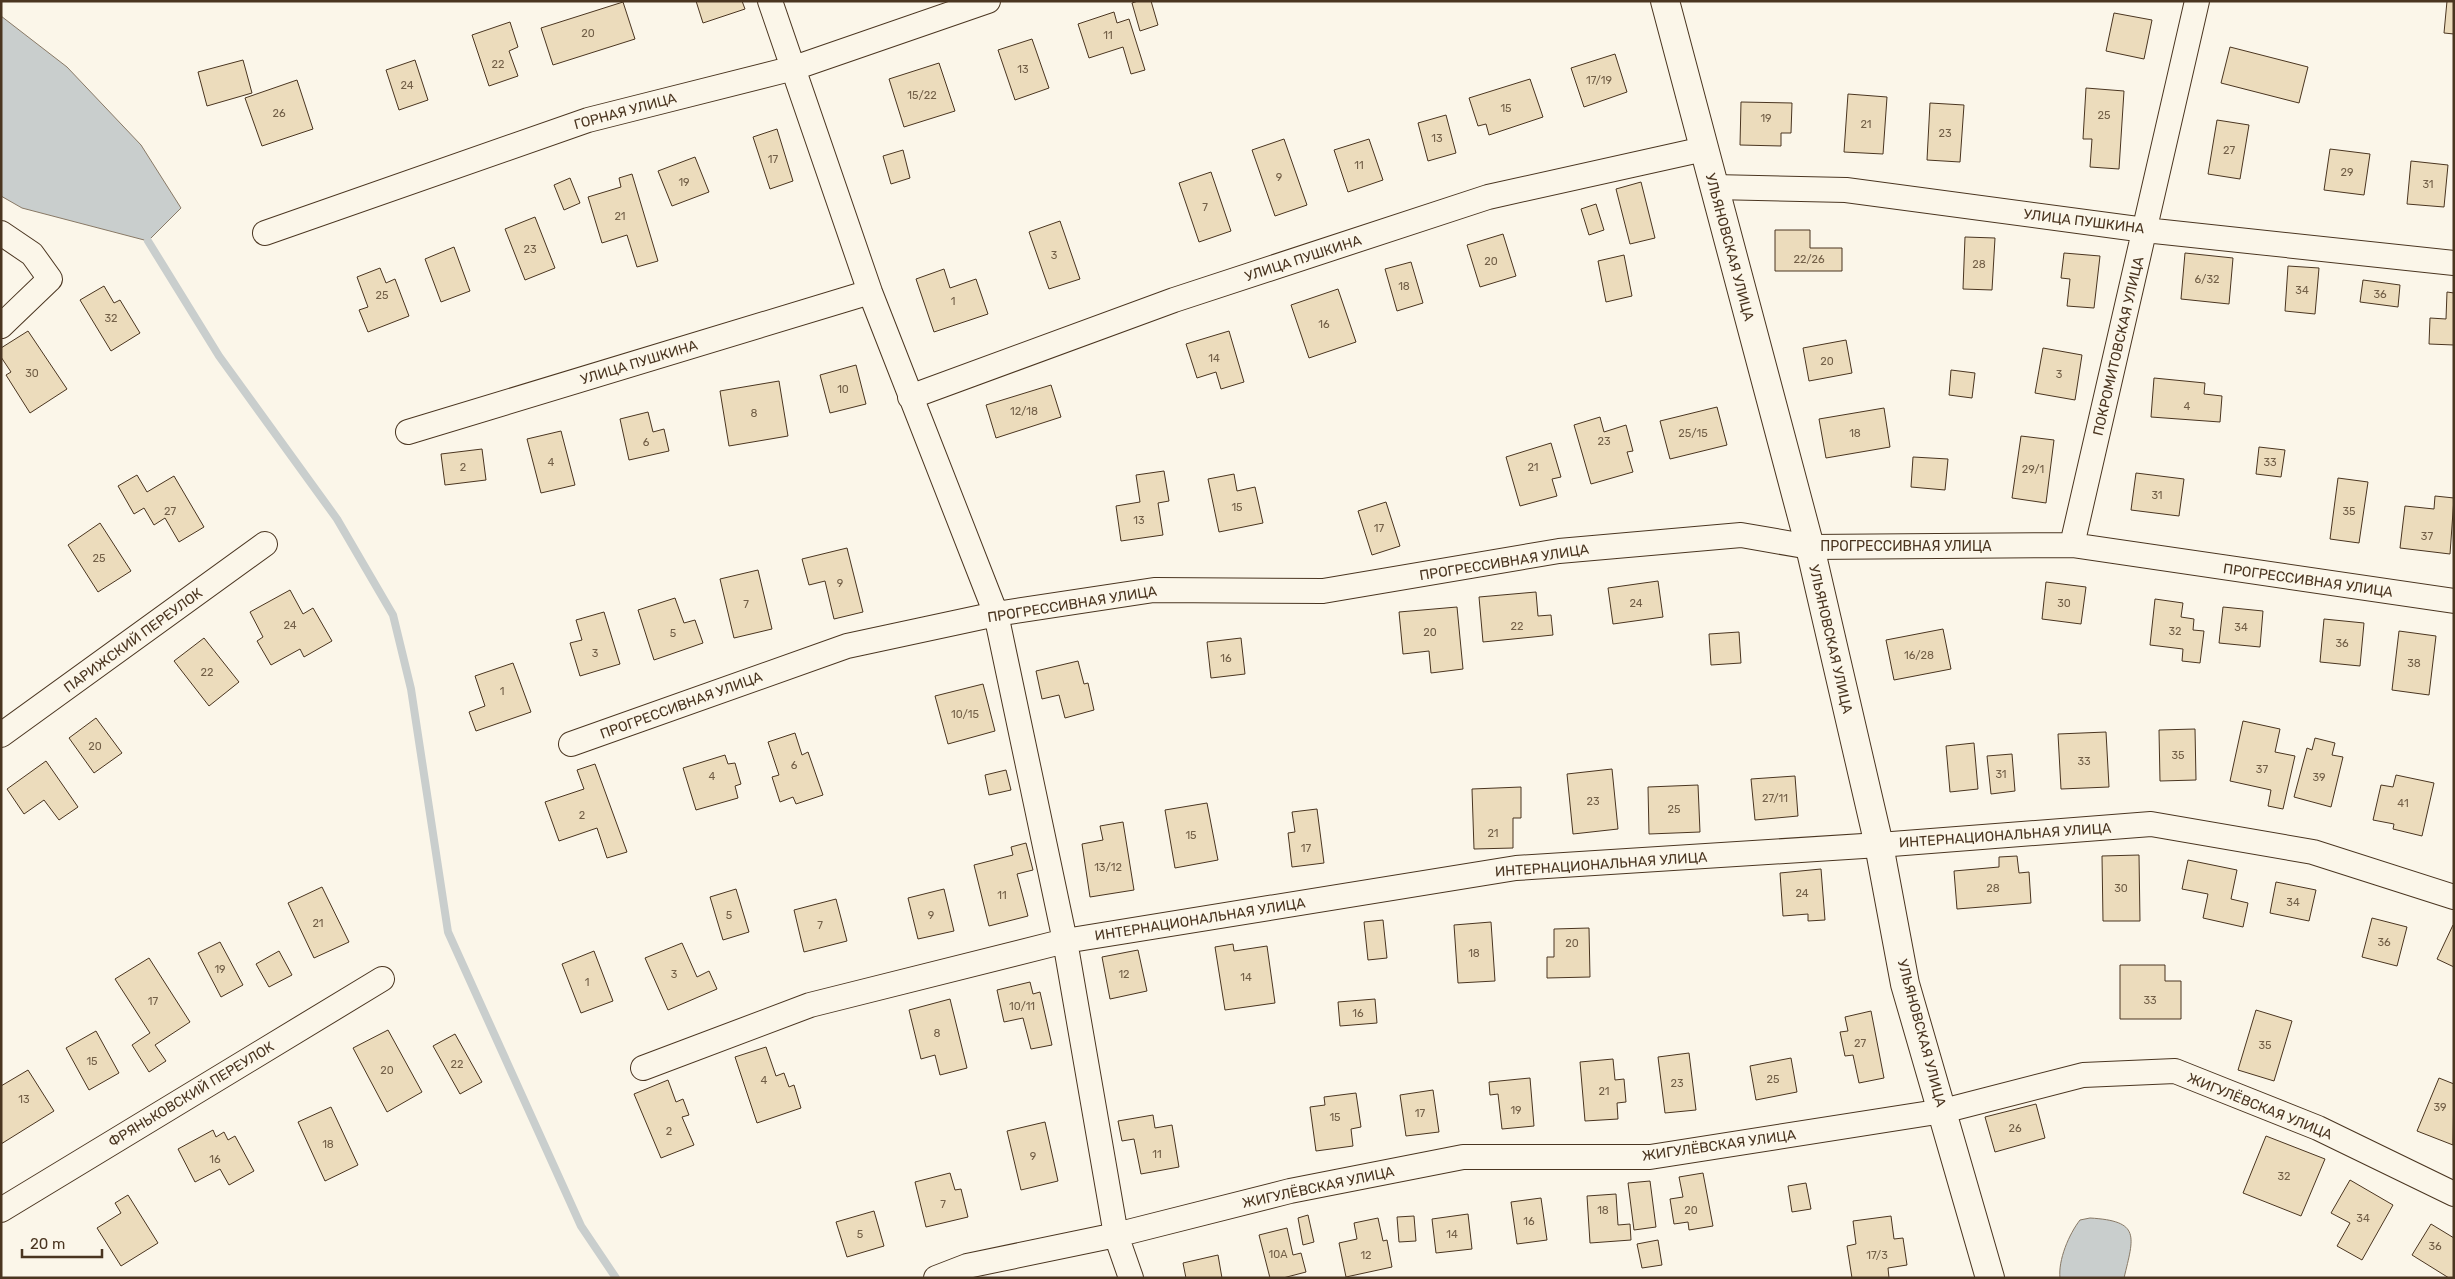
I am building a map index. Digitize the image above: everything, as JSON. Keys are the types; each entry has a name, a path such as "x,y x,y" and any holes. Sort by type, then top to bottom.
{"street":[{"path":"770,1 870,292 996,614 1065,941 1116,1235 1131,1278"},
{"name":"ГОРНАЯ УЛИЦА","path":"265,233 588,120 794,68 988,1"},
{"name":"УЛЬЯНОВСКАЯ УЛИЦА","path":"1665,1 1810,547 1879,845 1905,984 1990,1278"},
{"name":"ПОКРОМИТОВСКАЯ УЛИЦА","path":"2072,545 2197,1"},
{"name":"УЛИЦА ПУШКИНА","path":"910,396 1174,300 1488,197 1704,149"},
{"name":"УЛИЦА ПУШКИНА","path":"1714,187 1846,190 2145,230 2454,263"},
{"path":"1,233 32,254 50,280 1,326"},
{"name":"УЛИЦА ПУШКИНА","path":"408,432 870,292"},
{"name":"ПРОГРЕССИВНАЯ УЛИЦА","path":"571,744 847,646 996,614 1154,590 1323,591 1559,552 1741,535 1810,547 2072,545 2454,601"},
{"name":"ПАРИЖСКИЙ ПЕРЕУЛОК","path":"1,735 265,544"},
{"name":"ИНТЕРНАЦИОНАЛЬНАЯ УЛИЦА","path":"643,1068 810,1005 1065,941 1516,868 1879,845 2151,824 2313,852 2454,897"},
{"name":"ФРЯНЬКОВСКИЙ ПЕРЕУЛОК","path":"1,1210 382,979"},
{"name":"ЖИГУЛЁВСКАЯ УЛИЦА","path":"936,1278 967,1266 1116,1235 1290,1191 1463,1158 1650,1156 1943,1111 2083,1075 2175,1071 2318,1128 2454,1194"}],"shaded area":[{"path":"1,16 67,67 141,145 181,208 148,241 22,208 1,196"},
{"path":"2090,1218 2118,1223 2126,1227 2130,1233 2130,1251 2124,1278 2060,1278 2063,1255 2072,1232 2080,1220"}],"building":[{"path":"696,1 742,1 745,9 703,23"},
{"path":"1151,1 1158,25 1140,31 1132,3"},
{"path":"2447,1 2454,1 2454,34 2444,33"},
{"path":"623,2 635,39 553,65 541,28"},
{"path":"1114,12 1117,23 1129,19 1145,70 1131,74 1123,47 1089,58 1078,24"},
{"path":"2114,13 2152,20 2144,59 2106,51"},
{"path":"510,22 518,47 509,51 518,76 489,86 472,35"},
{"path":"1032,39 1049,88 1015,100 998,50"},
{"path":"2230,47 2308,67 2299,103 2221,83"},
{"path":"1615,54 1627,92 1584,107 1571,68"},
{"path":"243,60 252,93 207,106 198,72"},
{"path":"415,60 428,100 399,110 386,70"},
{"path":"939,63 955,111 904,127 889,79"},
{"path":"1530,79 1543,117 1489,135 1486,124 1478,126 1469,98"},
{"path":"297,80 313,129 262,146 245,98"},
{"path":"2086,88 2124,91 2119,169 2090,167 2092,139 2083,139"},
{"path":"1848,94 1887,97 1883,154 1844,152"},
{"path":"1741,102 1792,103 1791,133 1781,133 1781,146 1740,145"},
{"path":"1930,103 1964,105 1960,162 1927,160"},
{"path":"1446,115 1456,153 1428,161 1418,123"},
{"path":"2217,120 2249,125 2240,179 2208,174"},
{"path":"777,129 793,181 770,189 753,137"},
{"path":"1284,139 1307,205 1275,216 1252,150"},
{"path":"1369,139 1383,180 1348,192 1334,150"},
{"path":"2330,149 2370,154 2364,195 2324,190"},
{"path":"903,150 910,178 891,184 883,156"},
{"path":"695,157 709,192 672,206 658,171"},
{"path":"2411,161 2448,165 2444,207 2407,204"},
{"path":"1211,172 1231,231 1199,242 1179,183"},
{"path":"632,174 658,261 637,267 627,235 602,243 588,197 621,187 619,178"},
{"path":"570,178 580,203 564,210 554,185"},
{"path":"1641,182 1655,238 1630,244 1616,189"},
{"path":"1596,204 1604,230 1589,235 1581,209"},
{"path":"535,217 555,268 525,280 505,229"},
{"path":"1060,221 1080,279 1049,289 1029,232"},
{"path":"1775,230 1810,230 1810,248 1842,248 1842,271 1775,271"},
{"path":"1503,234 1516,276 1480,287 1467,245"},
{"path":"1965,237 1995,238 1992,290 1963,289"},
{"path":"454,247 470,291 441,302 425,259"},
{"path":"2064,253 2100,256 2094,308 2067,306 2070,279 2061,278"},
{"path":"2185,253 2233,258 2229,304 2181,299"},
{"path":"1624,255 1632,296 1606,302 1598,261"},
{"path":"1411,262 1423,303 1397,311 1385,269"},
{"path":"2288,266 2319,268 2315,314 2285,311"},
{"path":"380,268 386,283 395,279 409,316 368,332 359,310 368,307 357,277"},
{"path":"944,269 950,288 976,279 988,314 934,332 916,279"},
{"path":"2363,280 2400,285 2398,307 2360,302"},
{"path":"104,286 114,303 120,300 140,333 111,351 80,300"},
{"path":"1338,289 1356,342 1309,358 1291,305"},
{"path":"2447,292 2454,293 2454,345 2429,344 2430,318 2446,319"},
{"path":"28,331 67,389 30,413 6,375 11,372 1,357 1,348"},
{"path":"1229,331 1244,382 1221,389 1216,372 1197,378 1186,344"},
{"path":"1846,340 1852,373 1809,381 1803,348"},
{"path":"2043,348 2082,355 2075,400 2035,393"},
{"path":"856,365 866,404 830,413 820,375"},
{"path":"1951,370 1975,373 1972,398 1949,395"},
{"path":"2154,378 2205,383 2204,394 2222,396 2220,422 2151,417"},
{"path":"779,381 788,436 729,446 720,391"},
{"path":"1051,385 1061,417 996,438 986,405"},
{"path":"1717,407 1727,445 1670,459 1660,421"},
{"path":"1884,408 1890,447 1826,458 1819,419"},
{"path":"648,412 653,432 664,429 669,451 629,460 620,419"},
{"path":"1600,417 1604,432 1626,425 1633,451 1627,452 1633,472 1591,484 1574,425"},
{"path":"561,431 575,485 541,493 527,439"},
{"path":"2021,436 2054,440 2046,503 2012,498"},
{"path":"1551,443 1561,477 1552,479 1557,496 1520,506 1506,457"},
{"path":"2259,447 2285,450 2281,477 2256,474"},
{"path":"482,449 486,480 445,485 441,454"},
{"path":"1913,457 1948,459 1945,490 1911,487"},
{"path":"1164,471 1169,501 1158,503 1163,535 1121,541 1116,506 1140,502 1136,475"},
{"path":"2136,473 2184,479 2179,516 2131,510"},
{"path":"1234,474 1237,491 1255,487 1263,523 1219,532 1208,479"},
{"path":"137,475 147,492 174,476 204,527 179,542 165,518 154,525 144,508 134,514 118,486"},
{"path":"2338,478 2368,482 2359,543 2330,539"},
{"path":"2435,496 2454,498 2450,554 2400,548 2405,506 2434,509"},
{"path":"1386,502 1400,546 1372,555 1358,511"},
{"path":"100,523 131,571 98,592 68,545"},
{"path":"847,548 863,612 834,619 825,581 809,585 802,559"},
{"path":"758,570 772,629 734,638 720,579"},
{"path":"1658,581 1663,617 1613,624 1608,588"},
{"path":"2046,582 2086,587 2081,624 2042,619"},
{"path":"290,590 303,614 313,608 332,641 304,657 300,649 271,665 257,641 263,637 250,612"},
{"path":"1536,592 1538,616 1551,615 1553,635 1483,642 1479,597"},
{"path":"675,598 684,623 695,620 703,643 654,660 638,610"},
{"path":"2155,599 2183,603 2181,617 2194,619 2193,630 2204,631 2200,663 2182,661 2183,649 2150,645"},
{"path":"1457,607 1463,669 1431,673 1429,651 1403,654 1399,612"},
{"path":"2223,607 2263,611 2260,647 2219,643"},
{"path":"604,612 620,664 580,676 570,643 582,640 576,620"},
{"path":"2324,619 2364,623 2360,666 2320,662"},
{"path":"1943,629 1951,669 1894,680 1886,640"},
{"path":"2399,631 2436,636 2429,695 2392,690"},
{"path":"1739,632 1741,663 1711,665 1709,634"},
{"path":"204,638 239,682 209,706 174,661"},
{"path":"1241,638 1245,674 1211,678 1207,642"},
{"path":"1078,661 1084,684 1088,683 1094,710 1065,718 1059,695 1042,699 1036,671"},
{"path":"513,663 531,712 476,731 469,712 485,706 475,676"},
{"path":"983,684 995,731 948,744 935,696"},
{"path":"96,718 122,753 94,773 69,738"},
{"path":"2243,721 2280,729 2275,752 2295,756 2283,809 2268,806 2271,790 2230,781"},
{"path":"2195,729 2196,780 2160,781 2159,730"},
{"path":"2106,732 2109,787 2061,789 2058,734"},
{"path":"795,733 802,755 808,752 823,795 796,804 793,797 780,802 772,777 779,775 768,742"},
{"path":"2315,738 2335,743 2332,755 2343,757 2331,807 2294,797 2307,748 2312,750"},
{"path":"1974,743 1978,789 1950,792 1946,746"},
{"path":"2012,754 2015,791 1991,794 1987,756"},
{"path":"725,755 728,764 735,763 741,784 735,786 738,798 696,810 683,768"},
{"path":"46,761 78,807 59,820 44,800 24,814 7,789"},
{"path":"595,764 627,852 607,858 597,828 559,841 545,802 584,789 577,770"},
{"path":"1612,769 1618,829 1573,834 1567,774"},
{"path":"1006,770 1011,790 989,795 985,775"},
{"path":"2396,775 2434,783 2422,836 2393,829 2394,824 2373,820 2381,785 2393,787"},
{"path":"1795,776 1798,816 1755,820 1751,779"},
{"path":"1698,785 1700,832 1649,834 1648,787"},
{"path":"1521,787 1521,818 1513,818 1513,848 1474,849 1472,789"},
{"path":"1207,803 1218,860 1175,868 1165,810"},
{"path":"1317,809 1324,863 1292,867 1288,833 1295,832 1292,812"},
{"path":"1123,822 1134,890 1090,897 1082,844 1103,840 1100,826"},
{"path":"1026,843 1033,870 1017,874 1028,916 989,926 974,865 1013,855 1011,847"},
{"path":"2139,855 2140,921 2103,921 2102,856"},
{"path":"2017,856 2019,873 2029,872 2031,903 1957,909 1954,871 1999,867 1999,857"},
{"path":"2188,860 2237,870 2231,899 2248,903 2243,927 2203,918 2208,894 2182,889"},
{"path":"1821,869 1825,920 1808,921 1808,914 1783,916 1780,873"},
{"path":"2276,882 2316,890 2309,921 2270,913"},
{"path":"322,887 349,942 314,958 288,903"},
{"path":"736,889 749,932 723,940 710,897"},
{"path":"944,889 954,931 918,939 908,898"},
{"path":"836,899 847,941 804,952 794,910"},
{"path":"2372,918 2407,927 2397,966 2362,957"},
{"path":"1383,920 1387,958 1368,960 1364,922"},
{"path":"1491,922 1495,981 1458,983 1454,925"},
{"path":"2454,925 2454,967 2437,959"},
{"path":"1589,928 1590,977 1547,978 1547,957 1554,957 1554,929"},
{"path":"220,942 243,985 221,997 198,953"},
{"path":"682,943 697,977 709,971 717,989 668,1010 645,958"},
{"path":"1233,944 1234,951 1267,946 1275,1003 1225,1010 1215,947"},
{"path":"1138,950 1147,991 1110,999 1102,957"},
{"path":"279,951 292,975 269,987 256,964"},
{"path":"594,951 613,1001 581,1013 562,964"},
{"path":"149,958 190,1022 155,1045 166,1061 149,1072 132,1045 150,1033 115,979"},
{"path":"2120,965 2165,965 2165,981 2181,981 2181,1019 2120,1019"},
{"path":"1030,982 1033,994 1040,992 1052,1045 1031,1049 1023,1018 1004,1022 997,990"},
{"path":"950,999 967,1068 940,1075 935,1055 921,1059 909,1010"},
{"path":"1375,999 1377,1023 1340,1026 1338,1002"},
{"path":"2256,1010 2292,1021 2274,1081 2238,1070"},
{"path":"1871,1011 1884,1078 1859,1083 1853,1055 1845,1056 1840,1032 1848,1031 1845,1017"},
{"path":"388,1030 422,1092 387,1112 353,1048"},
{"path":"96,1031 119,1073 89,1090 66,1048"},
{"path":"455,1034 482,1082 460,1094 433,1046"},
{"path":"766,1047 776,1076 784,1073 789,1087 794,1085 801,1108 757,1123 735,1057"},
{"path":"1689,1053 1696,1110 1665,1113 1658,1057"},
{"path":"1791,1058 1797,1092 1756,1100 1750,1066"},
{"path":"1613,1059 1615,1080 1624,1079 1626,1102 1617,1103 1618,1119 1585,1121 1580,1062"},
{"path":"28,1070 54,1111 1,1144 1,1086"},
{"path":"1530,1078 1534,1126 1502,1129 1498,1094 1490,1095 1489,1082"},
{"path":"2439,1078 2454,1084 2453,1145 2417,1131"},
{"path":"668,1080 676,1102 683,1099 689,1115 682,1117 694,1145 661,1158 634,1094"},
{"path":"1433,1090 1439,1132 1406,1136 1400,1095"},
{"path":"1356,1093 1361,1127 1351,1129 1353,1146 1316,1151 1310,1107 1325,1105 1324,1097"},
{"path":"2036,1104 2045,1138 1995,1152 1985,1117"},
{"path":"331,1107 358,1165 325,1181 298,1122"},
{"path":"1153,1115 1155,1128 1172,1125 1179,1167 1141,1174 1134,1139 1122,1141 1118,1121"},
{"path":"1045,1122 1058,1181 1021,1190 1007,1131"},
{"path":"213,1130 216,1137 224,1132 228,1140 235,1136 254,1171 229,1185 220,1169 195,1182 178,1149"},
{"path":"2266,1136 2325,1159 2301,1216 2243,1193"},
{"path":"950,1173 955,1190 961,1189 968,1217 926,1227 915,1182"},
{"path":"1703,1173 1713,1226 1689,1230 1688,1222 1674,1224 1670,1199 1683,1197 1679,1177"},
{"path":"2350,1180 2393,1205 2362,1260 2337,1246 2350,1223 2331,1213"},
{"path":"1650,1181 1656,1227 1634,1230 1628,1183"},
{"path":"1806,1183 1811,1209 1792,1212 1788,1186"},
{"path":"1616,1194 1618,1225 1630,1224 1631,1240 1590,1243 1587,1196"},
{"path":"128,1195 158,1243 121,1266 97,1228 121,1213 115,1203"},
{"path":"1541,1198 1547,1240 1517,1244 1511,1202"},
{"path":"874,1211 884,1246 847,1257 836,1222"},
{"path":"1468,1214 1472,1249 1436,1253 1432,1219"},
{"path":"1308,1215 1314,1242 1303,1245 1298,1218"},
{"path":"1414,1216 1416,1241 1399,1242 1397,1217"},
{"path":"1891,1216 1894,1239 1903,1238 1907,1265 1888,1268 1889,1278 1852,1278 1847,1246 1856,1244 1853,1221"},
{"path":"1378,1218 1383,1241 1387,1240 1392,1267 1346,1277 1339,1243 1357,1239 1354,1223"},
{"path":"2431,1224 2454,1238 2454,1278 2449,1278 2412,1255"},
{"path":"1287,1228 1293,1255 1301,1253 1306,1272 1283,1278 1270,1278 1259,1235"},
{"path":"1658,1240 1662,1265 1642,1268 1637,1244"},
{"path":"1218,1255 1222,1278 1186,1278 1183,1263"}],"waterway":[{"path":"148,241 219,356 337,519 393,615 411,689 448,932 581,1226 616,1278"}]}
